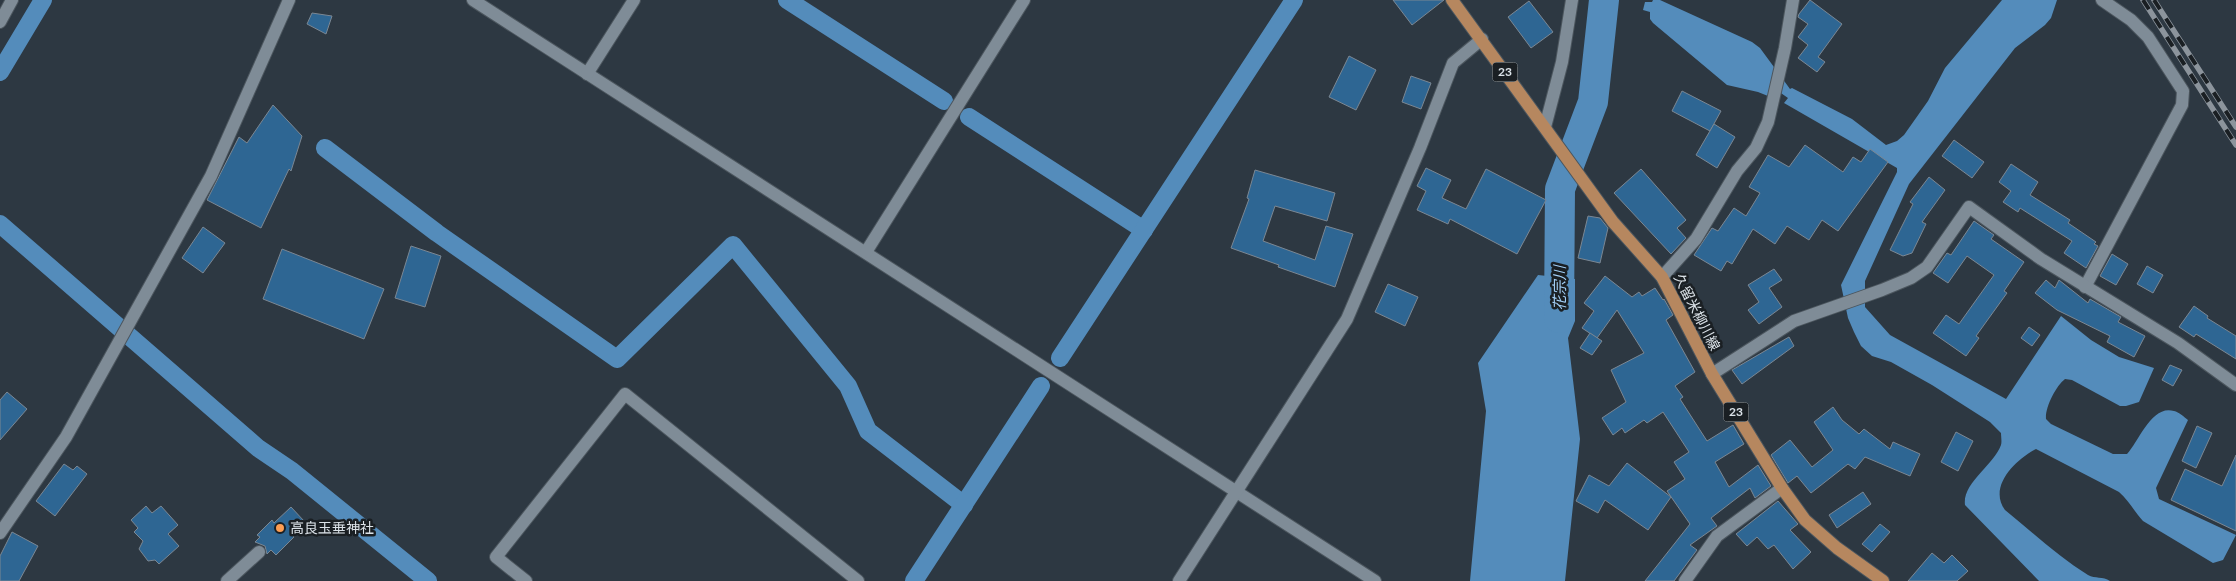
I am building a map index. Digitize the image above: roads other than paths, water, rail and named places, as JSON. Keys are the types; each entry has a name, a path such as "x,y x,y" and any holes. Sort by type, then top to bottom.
{"main road":[{"name":"久留米柳川線","path":"1452,0 1613,222 1662,277 1712,374 1782,488 1805,520 1837,548 1883,581"}],"street":[{"path":"0,533 66,437 211,176 290,0"},
{"path":"474,0 1375,581"},
{"path":"588,74 634,0"},
{"path":"866,252 1024,0"},
{"path":"1545,126 1562,62 1572,0"},
{"path":"1662,277 1696,239 1737,171 1756,148 1768,122 1785,48 1793,0"},
{"path":"2085,287 2182,105 2183,92 2148,37 2131,20 2102,0"},
{"path":"0,22 7,3"},
{"path":"1178,581 1347,319 1420,148 1452,63 1482,39"},
{"path":"1712,374 1794,321 1882,290 1910,278 1927,267 1969,206 2041,259 2178,344 2236,385"},
{"path":"526,581 496,557 625,394 858,581"},
{"path":"1684,581 1717,536 1782,488"},
{"path":"227,581 259,552"}],"water":[{"path":"1653,0 1660,0 1752,42 1760,48 1790,89 1792,88 1852,119 1886,145 1897,141 1904,135 1928,101 1945,68 2002,0 2057,0 2051,18 2045,25 2015,48 1909,184 1865,281 1865,307 1890,335 2006,399 2061,316 2091,340 2119,357 2154,368 2139,402 2126,406 2120,406 2072,380 2065,379 2052,397 2047,409 2046,419 2051,424 2113,454 2127,454 2147,425 2159,413 2166,410 2178,412 2188,420 2156,488 2159,499 2236,535 2223,560 2213,563 2143,521 2119,492 2036,449 2020,460 2006,475 2000,492 2005,510 2077,568 2091,576 2110,581 2039,581 1965,505 1968,489 1992,460 2001,444 2001,433 1990,422 1932,385 1891,362 1872,356 1861,346 1848,318 1841,285 1897,172 1897,168 1784,103 1788,98 1778,91 1773,98 1758,92 1727,85 1653,23 1650,19 1650,12 1643,10 1645,2 1652,2"},
{"path":"1538,275 1575,279 1575,321 1568,338 1580,439 1565,581 1470,581 1486,411 1478,363"}],"waterway":[{"path":"0,72 43,0"},
{"path":"787,0 944,101"},
{"path":"1060,358 1294,0"},
{"name":"花宗川","path":"1559,318 1560,189 1593,102 1604,0"},
{"path":"969,117 1144,230"},
{"path":"325,148 437,233 617,359 733,245 848,386 868,431 964,505"},
{"path":"0,224 258,448 292,471 428,581"},
{"path":"914,581 1041,386"}],"railway":[{"path":"2143,0 2236,145"},
{"path":"2154,0 2236,127"}],"place":[{"name":"高良玉垂神社","path":"280,528"}]}
